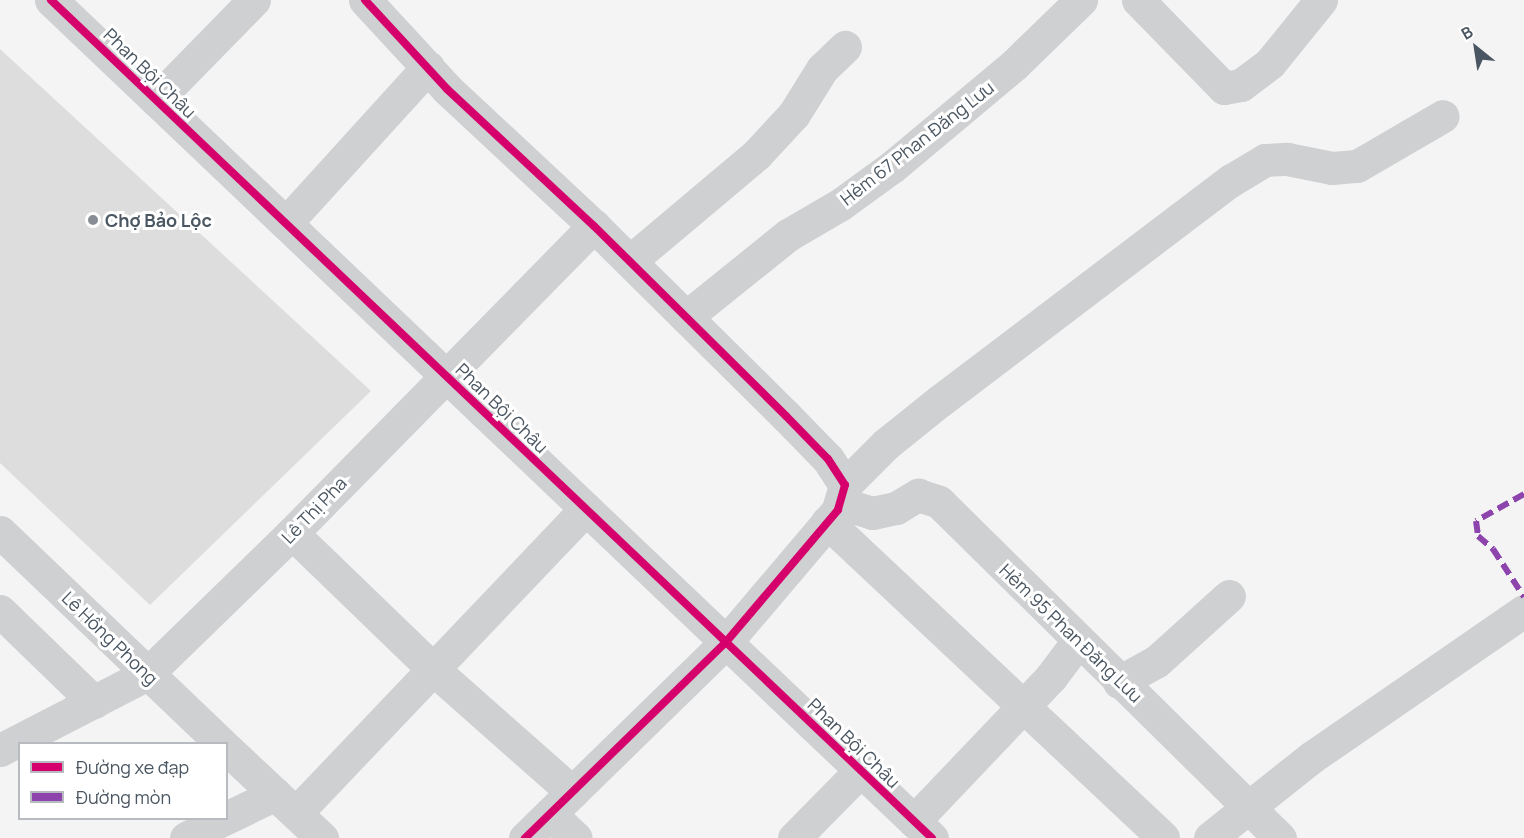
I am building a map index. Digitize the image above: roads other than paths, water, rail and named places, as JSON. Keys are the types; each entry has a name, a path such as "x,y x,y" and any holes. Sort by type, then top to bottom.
{"street":[{"name":"Phan Bội Châu","path":"51,0 923,829"},
{"path":"156,100 254,0"},
{"path":"365,0 428,68 630,261 828,459 837,503 1022,706 1163,838"},
{"name":"Hẻm 67 Phan Đăng Lưu","path":"686,317 788,235 841,204 892,167 1015,64 1081,0"},
{"path":"1138,0 1224,88 1241,85 1270,63 1321,0"},
{"path":"630,261 757,154 794,114 822,69 845,46"},
{"path":"286,223 428,68"},
{"path":"525,838 726,642 886,444 941,400 1230,181 1265,160 1287,159 1332,168 1357,166 1443,116"},
{"name":"Lê Thị Pha","path":"0,750 147,674 292,533 444,374 594,226"},
{"name":"Hẻm 95 Phan Đăng Lưu","path":"837,503 872,513 896,508 918,495 939,502 1078,642 1280,838"},
{"path":"228,818 286,803 433,669 585,509"},
{"name":"Lê Hồng Phong","path":"0,532 220,742"},
{"path":"292,533 433,669 561,803 576,838"},
{"path":"1119,682 1157,661 1229,596"},
{"path":"0,611 94,702"},
{"path":"1210,838 1312,757 1524,611"},
{"path":"923,829 1022,706 1078,642"},
{"path":"228,750 322,838"},
{"path":"794,838 861,770"},
{"path":"186,838 222,820"}],"place":[{"name":"Chợ Bảo Lộc","path":"93,220"}]}
